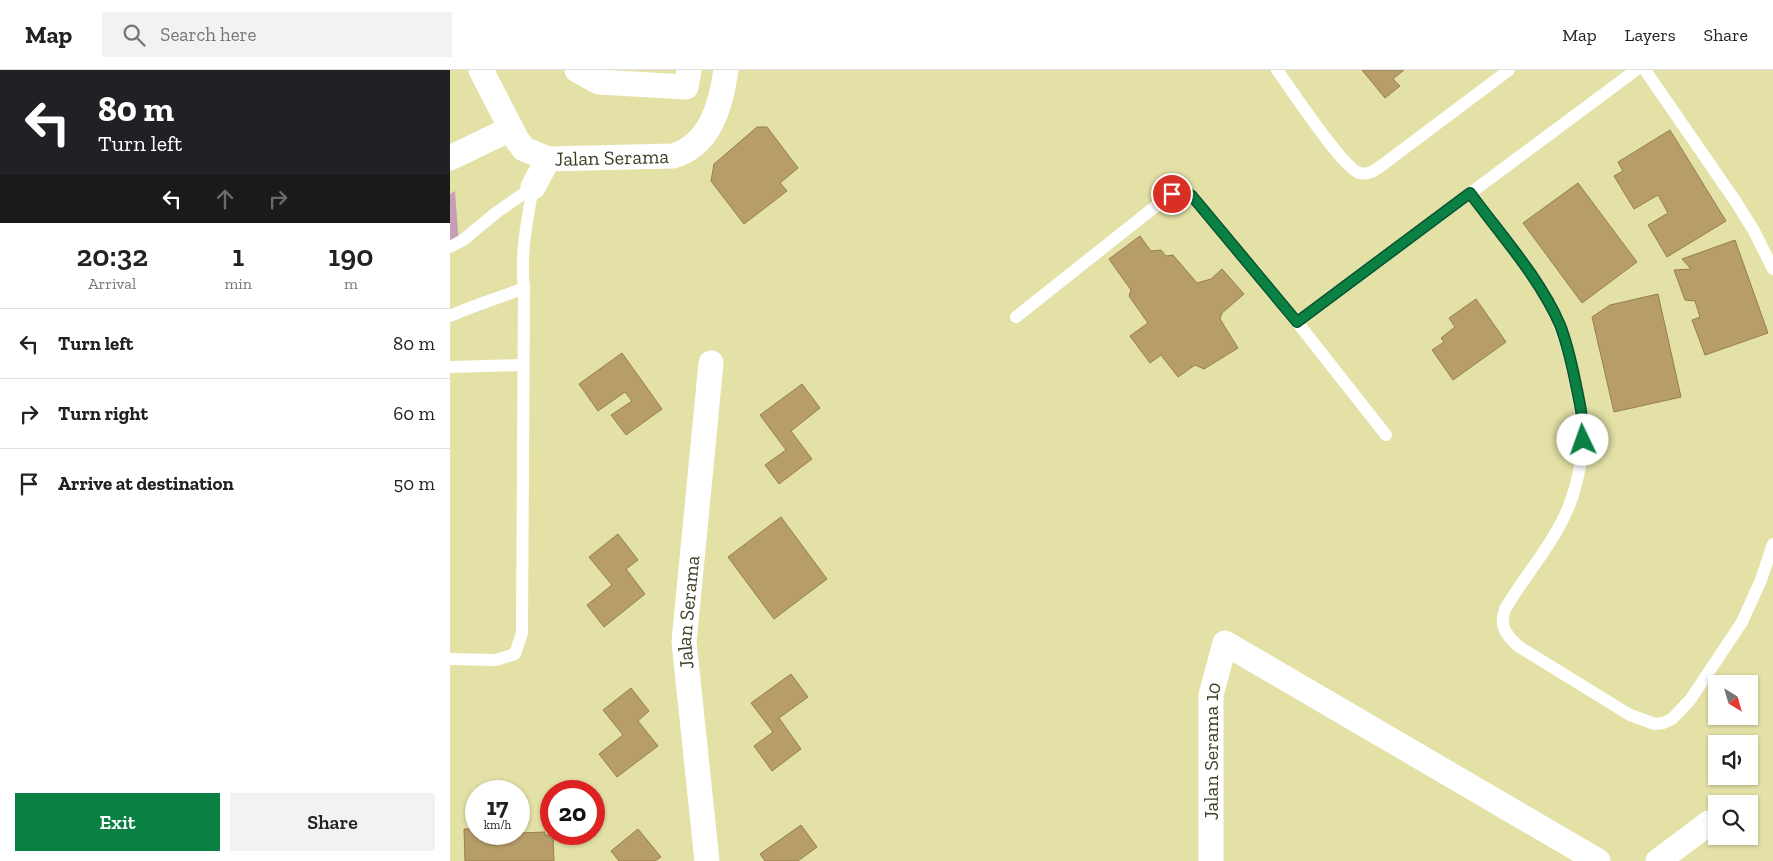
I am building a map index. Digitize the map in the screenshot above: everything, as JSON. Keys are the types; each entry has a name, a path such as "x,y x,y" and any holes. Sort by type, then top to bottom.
{"street":[{"path":"481,70 510,129 524,149 548,159"},
{"path":"577,70 599,82 686,87 689,70"},
{"name":"Jalan Serama","path":"533,187 548,159 673,156 684,153 693,146 712,123 721,99 726,70"},
{"path":"450,158 510,129"},
{"name":"Jalan Serama","path":"707,861 684,642 711,363"},
{"name":"Jalan Serama 10","path":"1211,861 1211,695 1225,643 1598,861"},
{"path":"1658,861 1708,824"}],"lane":[{"path":"1277,70 1342,158 1356,171 1364,173 1372,172 1381,166 1508,70"},
{"path":"1297,322 1636,70"},
{"path":"1645,70 1736,202 1772,264"},
{"path":"450,659 496,660 515,654 522,633 524,288 522,268 523,245 533,187"},
{"name":"Jalan Serama","path":"450,247 463,240 497,212 533,187"},
{"path":"1016,318 1166,198 1172,194 1186,192 1192,196 1297,322 1386,435"},
{"path":"1470,193 1528,272 1560,325 1580,400 1584,427 1583,454 1568,507 1538,559 1505,609 1502,619 1503,628 1509,638 1518,646 1630,715 1655,724 1663,723 1672,719 1690,700 1742,622 1761,580 1773,544"},
{"path":"450,316 524,288"},
{"path":"450,366 523,365"}],"shaded area":[{"path":"455,191 459,246 450,250 450,194"}],"building":[{"path":"1362,70 1404,70 1393,79 1400,86 1385,98"},
{"path":"757,127 767,127 798,168 780,183 787,191 744,224 711,181 714,164"},
{"path":"1670,130 1726,221 1667,257 1648,225 1668,213 1658,195 1634,209 1614,176 1623,171 1618,162"},
{"path":"1578,183 1637,262 1582,303 1523,223"},
{"path":"1140,236 1151,251 1161,250 1166,256 1173,255 1197,283 1211,279 1222,269 1244,294 1222,313 1220,319 1238,348 1204,369 1195,365 1178,377 1161,355 1150,363 1130,336 1148,323 1129,296 1131,290 1109,259"},
{"path":"1735,240 1768,333 1705,355 1692,320 1700,317 1695,301 1685,300 1674,270 1691,269 1682,259"},
{"path":"1658,294 1681,397 1614,412 1592,317 1610,305"},
{"path":"1476,299 1506,342 1453,380 1432,350 1444,342 1441,338 1455,327 1449,318"},
{"path":"622,353 662,409 626,435 611,415 632,401 625,392 598,411 579,384"},
{"path":"802,384 820,408 791,431 812,459 779,484 765,465 786,450 760,415"},
{"path":"781,517 827,579 774,619 728,557"},
{"path":"618,534 638,560 626,569 645,594 604,627 587,605 612,585 589,557"},
{"path":"791,674 808,697 779,718 801,749 772,771 754,746 773,732 751,703"},
{"path":"631,688 649,711 638,721 658,746 617,777 599,754 623,735 603,710"},
{"path":"801,825 817,847 798,861 765,861 760,854"},
{"path":"464,829 465,845 530,845 530,833 540,832 540,845 553,845 554,861 465,861"},
{"path":"638,829 661,857 655,861 619,861 611,851"}],"route":[{"path":"1172,194 1186,192 1192,196 1297,322 1470,193 1528,272 1560,325 1580,400 1584,427 1583,440"}]}
